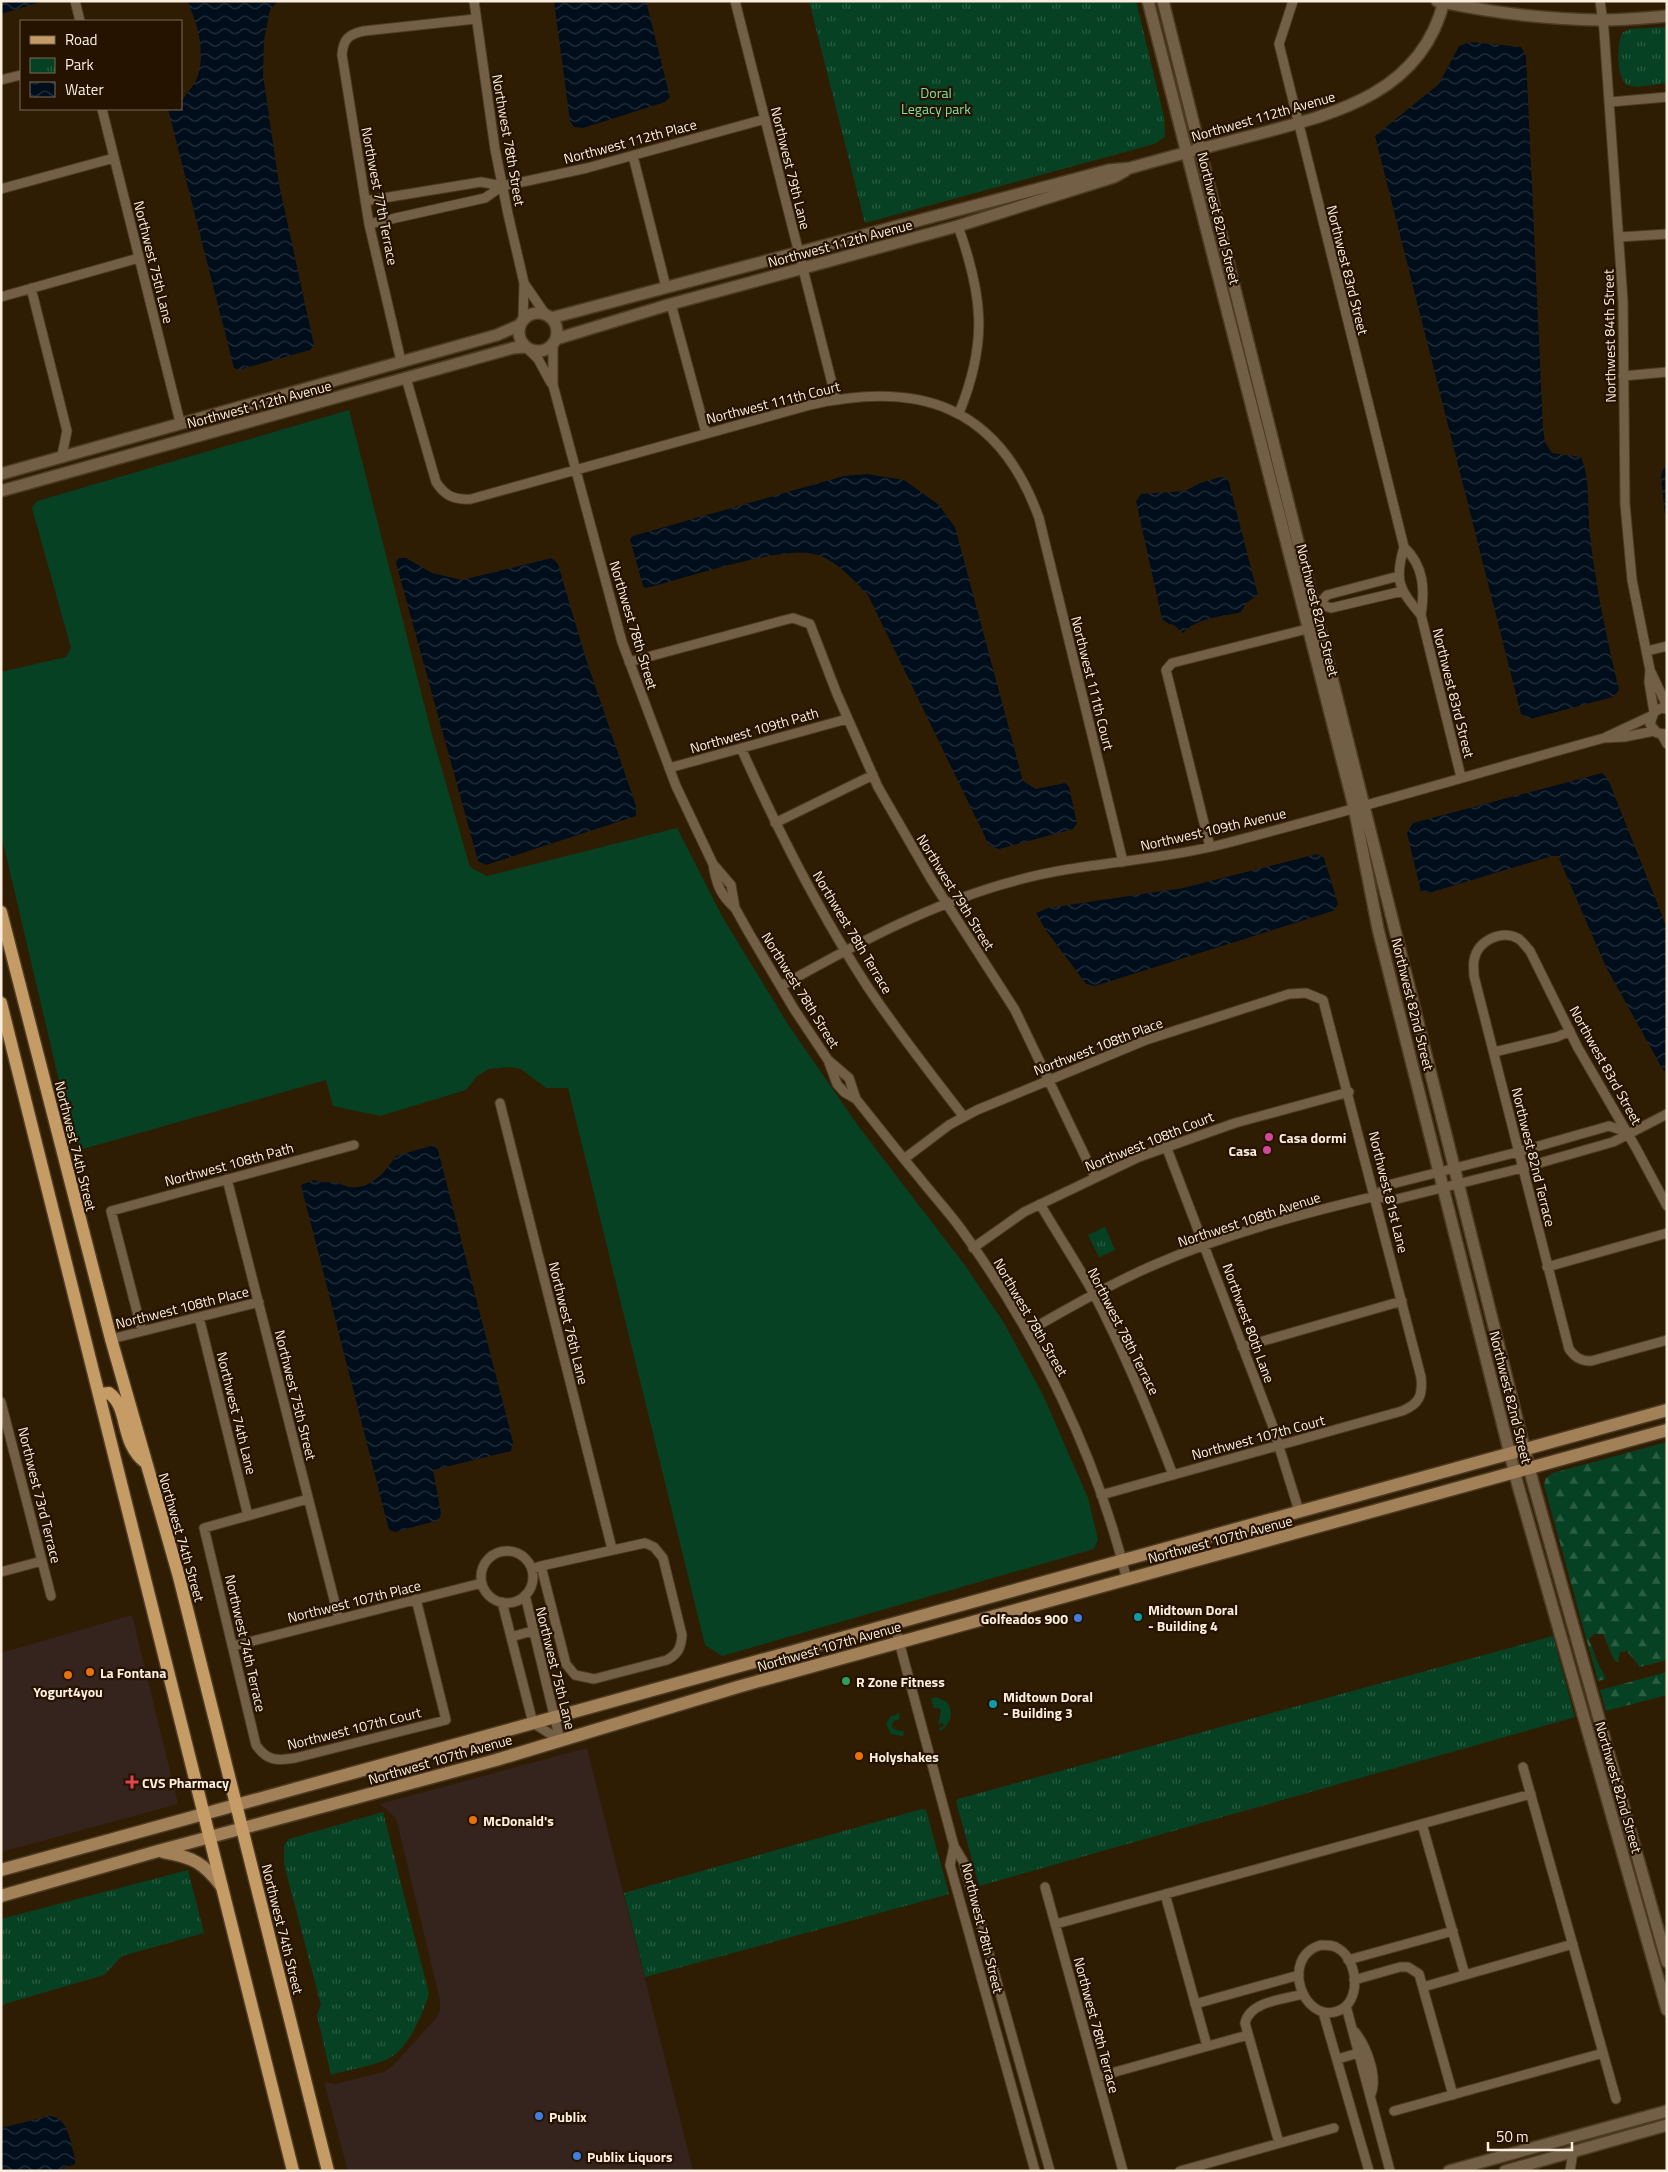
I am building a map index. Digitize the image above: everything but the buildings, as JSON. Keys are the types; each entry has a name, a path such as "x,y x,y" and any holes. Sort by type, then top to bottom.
{"main road":[{"name":"Northwest 74th Street","path":"1,912 111,1339 179,1577 328,2171"},
{"path":"1,1003 101,1394 294,2171"},
{"path":"101,1394 109,1393 117,1399 129,1442 135,1455 146,1463"},
{"name":"Northwest 107th Avenue","path":"1,1870 1667,1410"},
{"name":"Northwest 107th Avenue","path":"1,1896 158,1851 496,1760 899,1642 1667,1430"},
{"path":"158,1851 195,1860 204,1865 223,1888"}],"street":[{"path":"75,1 80,20"},
{"name":"Northwest 78th Street","path":"474,1 475,18 502,186 524,282 522,322"},
{"name":"Northwest 79th Lane","path":"735,1 836,399"},
{"name":"Northwest 82nd Street","path":"1163,1 1317,605 1359,806 1378,929 1438,1172 1515,1472 1667,2010"},
{"name":"Northwest 83rd Street","path":"1293,1 1278,44 1404,547 1399,565 1398,582 1421,615"},
{"name":"Northwest 84th Street","path":"1600,1 1620,237 1623,301 1625,504 1632,580 1650,670 1649,682 1652,714 1650,724 1661,733"},
{"name":"Northwest 82nd Street","path":"1150,2 1307,629 1359,806 1393,931 1524,1450 1667,1962"},
{"name":"Northwest 112th Avenue","path":"549,316 941,216 1109,170 1130,168 1297,124 1360,102 1383,89 1408,69 1425,49 1435,32 1442,2 1504,13 1603,20 1667,16"},
{"name":"Northwest 77th Terrace","path":"401,361 369,224 342,55 343,45 348,36 364,31 475,18"},
{"path":"1,80 20,74"},
{"path":"1610,102 1667,96"},
{"name":"Northwest 75th Lane","path":"102,110 180,422"},
{"name":"Northwest 112th Place","path":"369,224 485,198 502,186 633,156 765,119"},
{"path":"633,156 666,287"},
{"path":"1,189 114,158"},
{"name":"Northwest 112th Avenue","path":"555,342 564,334 958,226 1114,177 1130,168"},
{"name":"Northwest 112th Place","path":"365,201 481,182 502,186"},
{"path":"941,216 953,220 958,226 974,279 980,326 973,375 959,413"},
{"path":"1620,237 1667,234"},
{"path":"1,296 139,258"},
{"name":"Northwest 78th Street","path":"524,282 549,316"},
{"path":"31,288 68,431 62,455"},
{"path":"671,304 706,433"},
{"path":"534,314 549,316 557,328 555,342 541,351 527,348 520,338 522,322 534,314"},
{"name":"Northwest 112th Avenue","path":"1,474 62,455 497,334 522,322"},
{"name":"Northwest 78th Street","path":"552,385 555,342"},
{"name":"Northwest 112th Avenue","path":"1,490 513,348 527,348"},
{"name":"Northwest 78th Street","path":"527,348 538,359 552,385 629,662 669,768 713,864 720,891 724,899 735,908 780,986 828,1060 849,1078 856,1099 973,1248 1027,1332 1061,1398 1101,1495 1127,1580"},
{"path":"1623,376 1667,372"},
{"name":"Northwest 111th Court","path":"406,378 436,482 443,494 456,500 471,499 706,433 836,399 879,394 929,402 959,413 973,423 1004,452 1030,492 1039,518 1123,862"},
{"path":"180,422 189,432 198,436"},
{"name":"Northwest 83rd Street","path":"1404,547 1415,558 1422,577 1424,596 1421,615 1461,777"},
{"path":"1317,605 1327,594 1399,576"},
{"path":"1302,608 1317,605 1331,608 1403,591"},
{"name":"Northwest 79th Street","path":"629,662 781,621 801,619 810,624 847,718 873,775 946,903 1015,1010 1095,1177"},
{"path":"1210,847 1166,670 1172,663 1307,629"},
{"path":"1647,651 1667,646"},
{"name":"Northwest 84th Street","path":"1650,670 1667,708"},
{"name":"Northwest 109th Avenue","path":"1604,738 1661,708 1667,708"},
{"name":"Northwest 109th Path","path":"669,768 847,718"},
{"path":"1661,733 1667,744"},
{"name":"Northwest 109th Avenue","path":"780,986 891,926 946,903 1017,880 1064,869 1123,862 1210,847 1604,738 1661,733"},
{"name":"Northwest 78th Terrace","path":"741,748 775,823 845,950 907,1042 964,1117"},
{"path":"775,823 873,775"},
{"name":"Northwest 82nd Terrace","path":"1519,939 1505,936 1492,937 1477,953 1474,960 1474,976 1565,1338 1574,1356 1582,1360 1606,1358 1667,1340"},
{"name":"Northwest 83rd Street","path":"1519,939 1530,951 1570,1031 1667,1206"},
{"name":"Northwest 108th Place","path":"904,1159 964,1117 1047,1080 1146,1040 1280,997 1306,992 1316,995"},
{"name":"Northwest 81st Lane","path":"1316,995 1323,1000 1328,1014 1376,1196 1421,1378 1422,1390 1420,1399"},
{"path":"1494,1052 1556,1037 1570,1031"},
{"name":"Northwest 108th Court","path":"973,1248 1024,1212 1095,1177 1166,1146 1235,1123 1349,1092"},
{"name":"Northwest 76th Lane","path":"500,1103 612,1549"},
{"name":"Northwest 108th Avenue","path":"1027,1332 1154,1265 1205,1245 1270,1223 1376,1196 1393,1200 1522,1168 1613,1142 1627,1132 1667,1114"},
{"name":"Northwest 108th Avenue","path":"1376,1196 1388,1185 1518,1152 1609,1126 1627,1132"},
{"name":"Northwest 108th Path","path":"142,1331 111,1211 354,1145"},
{"name":"Northwest 80th Lane","path":"1166,1146 1279,1445 1299,1511"},
{"name":"Northwest 75th Street","path":"227,1178 338,1619"},
{"name":"Northwest 78th Terrace","path":"1040,1204 1094,1295 1136,1379 1173,1475"},
{"path":"1547,1267 1667,1233"},
{"name":"Northwest 108th Place","path":"111,1339 259,1302"},
{"path":"1242,1347 1402,1302"},
{"name":"Northwest 74th Lane","path":"199,1317 248,1516"},
{"name":"Northwest 107th Court","path":"1101,1495 1402,1411 1414,1406 1420,1399"},
{"name":"Northwest 73rd Terrace","path":"1,1402 5,1431 51,1596"},
{"path":"248,1516 308,1499"},
{"name":"Northwest 74th Terrace","path":"248,1516 204,1528 256,1745 262,1754 269,1759"},
{"path":"536,1568 531,1585 525,1595 516,1601 502,1602 489,1595 482,1583 484,1565 495,1554 502,1551 517,1553 536,1568 566,1664 575,1675 594,1679 667,1660 676,1655 681,1646 682,1635 663,1558 654,1547 645,1543 612,1549 536,1568"},
{"path":"1,1572 42,1560"},
{"name":"Northwest 107th Place","path":"232,1646 482,1583"},
{"name":"Northwest 75th Lane","path":"525,1595 532,1631 560,1740"},
{"name":"Northwest 107th Court","path":"269,1759 278,1761 295,1758 446,1720 416,1599"},
{"path":"502,1602 532,1724"},
{"path":"894,1623 954,1846"},
{"path":"511,1637 532,1631"},
{"name":"Northwest 75th Lane","path":"532,1724 560,1740"},
{"path":"1524,1767 1616,2099"},
{"path":"1056,1924 1531,1794"},
{"path":"1422,1824 1464,1975"},
{"name":"Northwest 78th Street","path":"954,1846 963,1861 1050,2171"},
{"name":"Northwest 78th Street","path":"954,1846 950,1865 1035,2171"},
{"name":"Northwest 78th Terrace","path":"1045,1887 1123,2171"},
{"path":"1164,1894 1207,2046"},
{"path":"1348,1960 1453,1931"},
{"path":"1423,1987 1572,1944"},
{"path":"1334,1946 1345,1954 1348,1960 1354,1980 1354,1995 1346,2006 1340,2010 1324,2012 1309,2003 1304,1994 1299,1975 1300,1962 1308,1950 1314,1947 1334,1946"},
{"path":"1354,1980 1400,1967 1408,1967 1419,1974 1453,2095"},
{"path":"1195,2004 1299,1975"},
{"path":"1279,2143 1245,2023 1250,2011 1304,1994"},
{"path":"1346,2006 1354,2030 1358,2053 1390,2171"},
{"path":"1324,2012 1369,2171"},
{"path":"1354,2030 1365,2049 1374,2084 1370,2096"},
{"path":"1098,2077 1248,2035"},
{"path":"1338,2059 1358,2053"},
{"path":"1394,2111 1603,2053"},
{"path":"1013,2095 1027,2091"},
{"path":"1450,2171 1667,2111"},
{"path":"1504,2171 1667,2125"},
{"path":"1180,2171 1334,2128"},
{"path":"1570,2170 1573,2152"}],"shaded area":[{"path":"132,1615 178,1804 1,1852 1,1653"},
{"path":"587,1748 693,2171 348,2171 324,2082 335,2084 383,2072 392,2067 436,2018 440,2010 440,2000 396,1818 380,1804"}],"green space":[{"name":"Doral Legacy park","path":"809,1 1136,1 1164,117 1165,137 1154,144 865,223"},
{"path":"1667,27 1667,83 1637,87 1627,85 1623,81 1618,60 1622,33 1630,29"},
{"path":"349,410 432,735 470,867 487,876 677,828 723,918 789,1026 859,1127 964,1264 1004,1323 1043,1395 1088,1498 1098,1539 1094,1549 722,1656 705,1645 568,1088 546,1088 521,1069 510,1067 489,1069 477,1076 466,1090 380,1116 333,1106 326,1080 83,1149 73,1140 1,834 1,672 66,657 71,648 32,508 37,501"},
{"path":"1105,1227 1115,1250 1099,1257 1088,1235"},
{"path":"1667,1442 1667,1660 1640,1667 1627,1651 1620,1652 1618,1663 1614,1660 1603,1634 1594,1634 1589,1639 1606,1679 1598,1681 1544,1485 1546,1478 1553,1473"},
{"path":"1553,1636 1575,1717 979,1886 956,1801 958,1799"},
{"path":"1667,1672 1667,1695 1606,1711 1600,1690"},
{"path":"936,1697 947,1702 951,1714 949,1722 940,1731 939,1728 944,1726 943,1723 938,1724 941,1711 939,1708 934,1708 931,1699"},
{"path":"899,1713 900,1719 893,1721 892,1727 896,1730 904,1731 903,1736 891,1734 886,1724 890,1717"},
{"path":"922,1809 926,1810 949,1894 645,1977 624,1893"},
{"path":"383,1812 429,1994 414,2029 398,2052 386,2060 331,2075 317,2015 321,2005 284,1864 284,1845 289,1839"},
{"path":"188,1870 204,1933 122,1956 104,1975 1,2005 1,1919"}],"water":[{"path":"1,1 44,1 1,14"},
{"path":"187,1 278,1 270,10 264,40 263,75 279,184 314,345 310,350 238,370 234,368 168,110 182,110 182,102 195,82 200,68 200,39"},
{"path":"554,1 646,1 670,97 665,102 583,128 574,127 570,121"},
{"path":"1470,42 1521,47 1526,56 1545,442 1552,453 1581,457 1584,466 1595,575 1619,690 1613,697 1530,719 1521,714 1375,136 1439,84 1459,46"},
{"path":"1667,459 1667,534 1661,476"},
{"path":"867,474 904,480 939,505 955,527 1023,781 1036,789 1065,783 1069,787 1077,823 1073,829 999,849 989,845 868,595 830,560 814,554 778,555 731,564 646,588 643,586 630,539 633,536 844,476"},
{"path":"1221,477 1228,479 1258,595 1246,603 1241,612 1210,618 1196,624 1183,633 1174,625 1162,619 1136,501 1141,494 1185,491 1200,483"},
{"path":"398,558 406,558 432,573 462,580 552,558 558,564 584,653 636,806 636,816 486,865 478,861 396,563"},
{"path":"1602,773 1608,779 1667,928 1667,1072 1663,1070 1605,965 1558,856 1552,856 1432,892 1421,892 1407,833 1413,823"},
{"path":"1317,854 1324,858 1338,904 1333,911 1095,986 1086,984 1045,929 1036,913 1048,908 1183,888"},
{"path":"434,1145 438,1150 513,1442 511,1451 433,1470 441,1513 439,1520 395,1532 389,1530 301,1185 314,1180 337,1183 349,1187 364,1186 377,1179 396,1156"},
{"path":"49,2116 56,2117 68,2131 75,2164 55,2171 1,2171 1,2128"}],"place":[{"name":"Casa dormi","path":"1269,1137"},
{"name":"Casa","path":"1267,1150"},
{"name":"Midtown Doral - Building 4","path":"1138,1617"},
{"name":"Golfeados 900","path":"1078,1618"},
{"name":"La Fontana","path":"90,1672"},
{"name":"Yogurt4you","path":"68,1675"},
{"name":"R Zone Fitness","path":"846,1681"},
{"name":"Midtown Doral - Building 3","path":"993,1704"},
{"name":"Holyshakes","path":"859,1756"},
{"name":"CVS Pharmacy","path":"132,1782"},
{"name":"McDonald's","path":"473,1820"},
{"name":"Publix","path":"539,2116"},
{"name":"Publix Liquors","path":"577,2156"}]}
